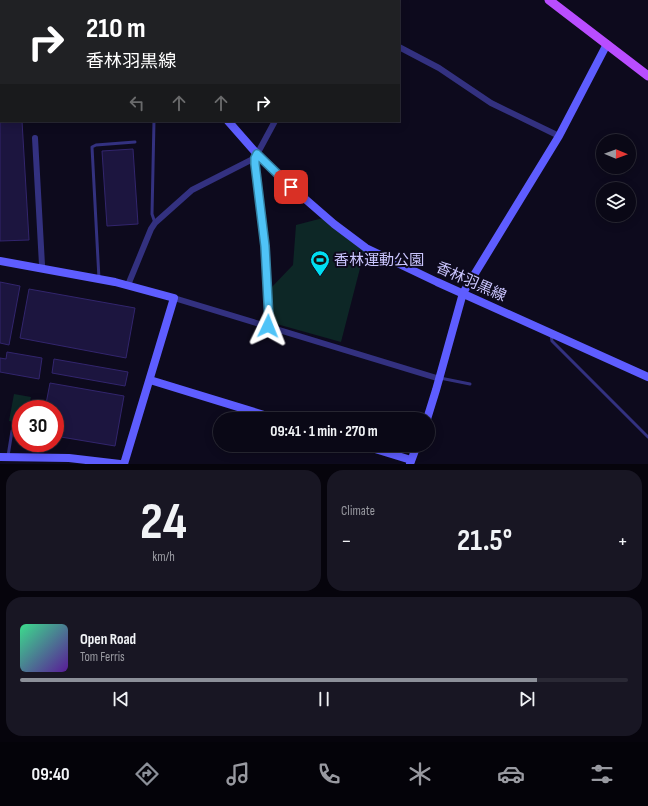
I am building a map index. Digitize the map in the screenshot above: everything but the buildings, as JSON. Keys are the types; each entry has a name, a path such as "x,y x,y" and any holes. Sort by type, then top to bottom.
{"main road":[{"path":"549,0 648,76"}],"street":[{"path":"429,412 440,379 463,293 559,136 607,44"},
{"path":"400,48 439,68 491,103 559,136"},
{"name":"香林羽黒線","path":"229,122 256,156 351,238 374,252 648,377"},
{"path":"128,285 151,229 155,223 170,208 196,188 256,156 274,122"},
{"path":"35,138 41,269"},
{"path":"256,156 266,257 268,326"},
{"path":"0,261 128,285 440,379"},
{"path":"124,464 174,298"},
{"path":"150,380 254,412"},
{"path":"382,452 410,462 414,452"},
{"path":"4,457 120,464"}],"lane":[{"path":"154,122 152,214 155,223"},
{"path":"98,279 92,147 96,145 135,142"},
{"path":"551,333 552,340 648,437"},
{"path":"440,379 470,384"},
{"path":"4,457 12,431"}],"green space":[{"name":"香林運動公園","path":"323,218 365,249 341,342 273,323 271,288 293,265 296,225"},
{"path":"14,394 31,397 30,400 13,400"},
{"path":"12,405 12,422 9,421"}],"place":[{"name":"香林運動公園","path":"320,277"}],"route":[{"path":"268,326 269,320 265,246 255,164 257,154 291,187"}]}
